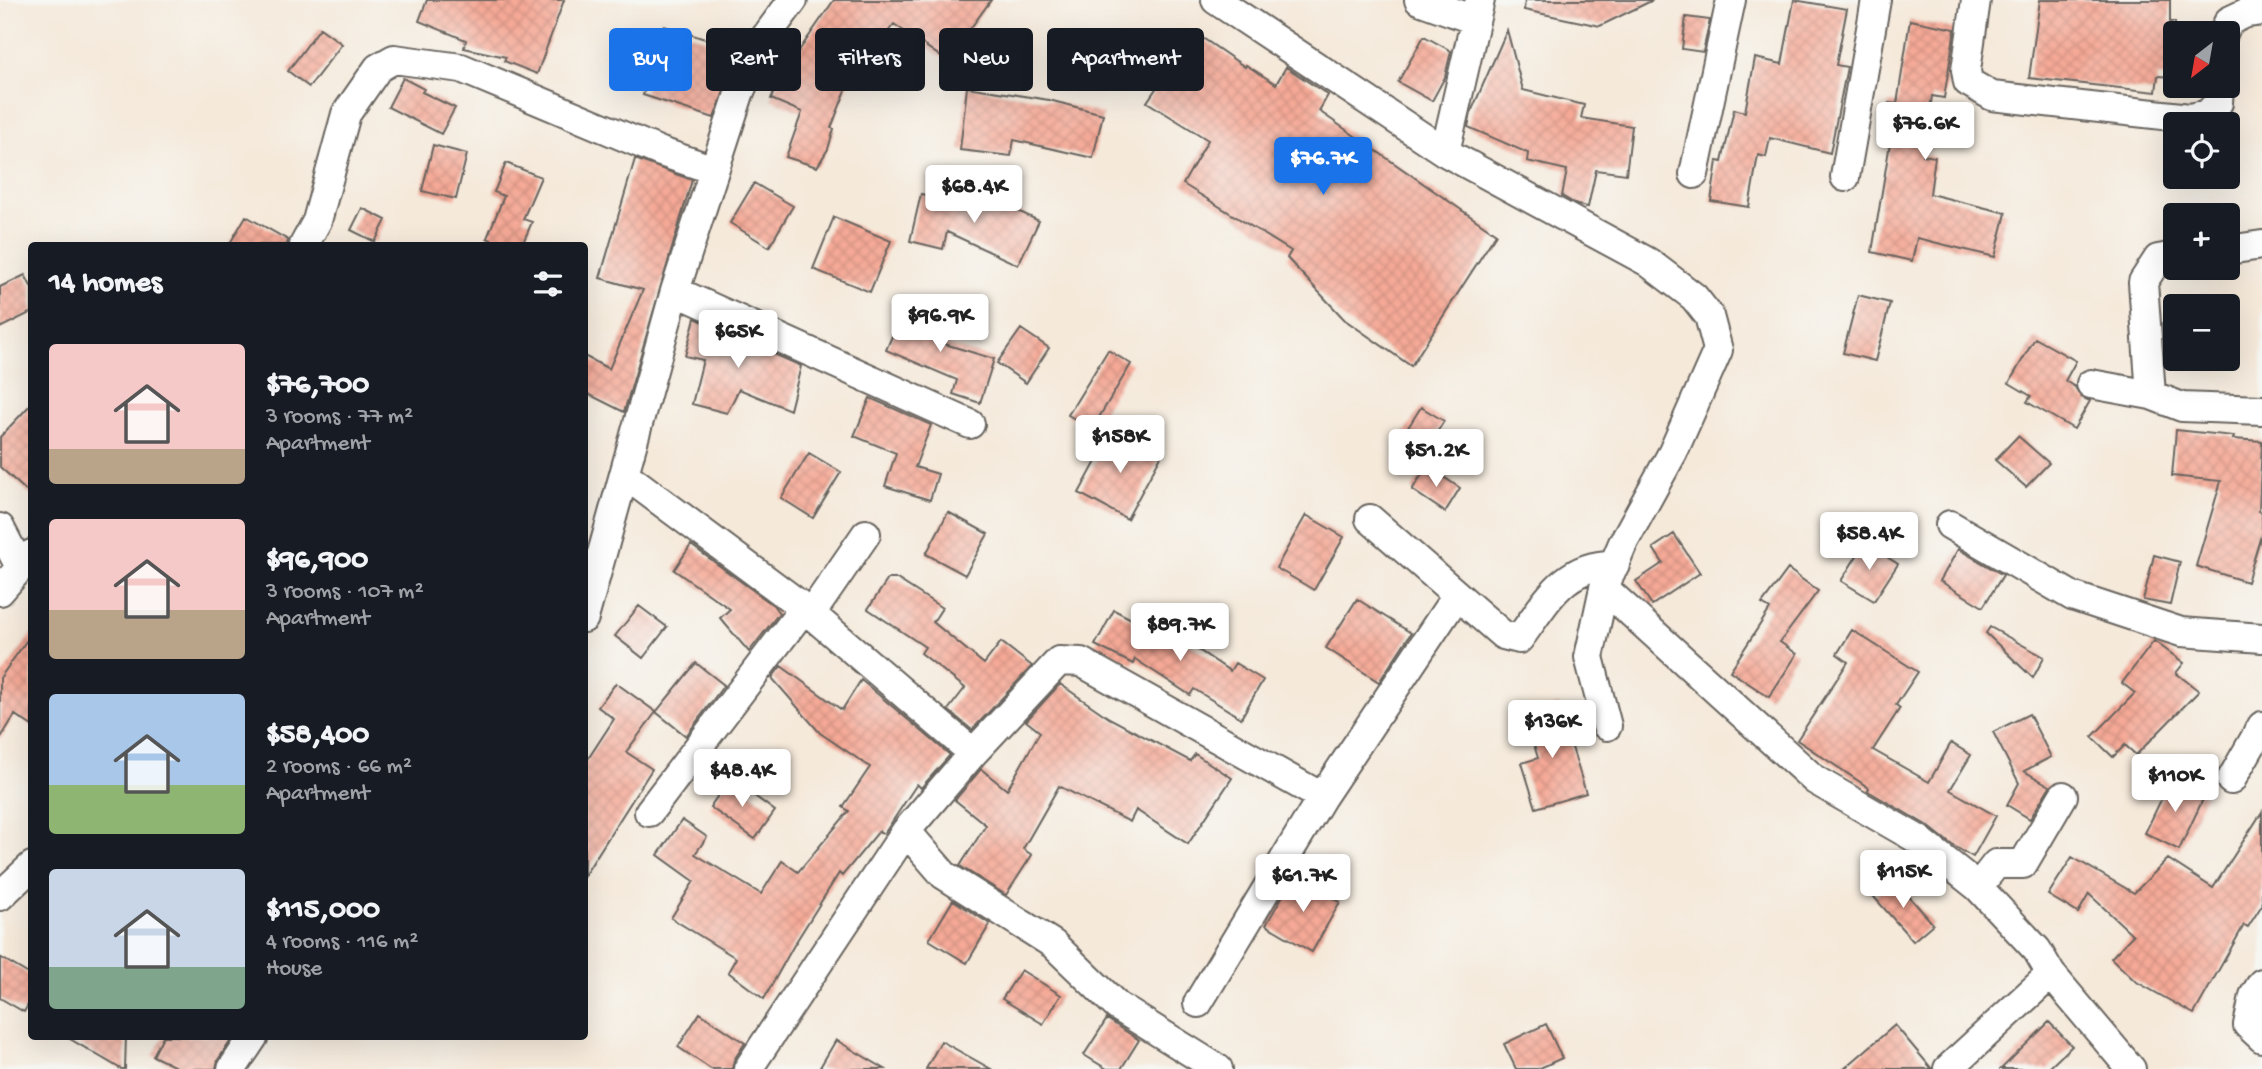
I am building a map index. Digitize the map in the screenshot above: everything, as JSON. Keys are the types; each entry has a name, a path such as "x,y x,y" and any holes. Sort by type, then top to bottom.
{"street":[{"path":"588,604 675,291 739,93 761,43 793,0"},
{"path":"1216,0 1445,152 1648,262 1695,297 1709,316 1718,350 1673,452 1623,543 1610,577 1589,657 1607,726"},
{"path":"1419,0 1477,10 1445,152"},
{"path":"1694,174 1731,0"},
{"path":"1844,177 1876,0"},
{"path":"1976,0 1966,70 1968,82 1992,96 2190,118 2208,114 2218,103 2218,98"},
{"path":"2229,21 2246,13 2262,11"},
{"path":"306,242 317,221 346,114 379,68 394,60 461,68 661,152 714,170"},
{"path":"2240,248 2262,245"},
{"path":"2151,395 2143,282 2158,259 2163,258"},
{"path":"675,291 970,424"},
{"path":"2091,384 2151,395 2182,407 2262,410"},
{"path":"624,474 808,611 973,753"},
{"path":"1370,519 1503,635 1519,639 1564,580 1595,565 1815,780 1919,840 1978,887 2037,950 2051,974 2131,1069"},
{"path":"1950,525 2072,596 2181,632 2262,638"},
{"path":"0,528 26,560 0,590"},
{"path":"649,812 866,534"},
{"path":"1198,1003 1322,797 1458,595"},
{"path":"760,1065 906,831 973,753 1059,661 1081,662 1322,797"},
{"path":"2231,780 2262,726"},
{"path":"1978,887 1996,864 2023,863 2063,796"},
{"path":"906,831 944,875 1053,944 1117,1006 1218,1069"},
{"path":"0,897 28,870"},
{"path":"1948,1069 2051,974"},
{"path":"2262,983 2254,996 2248,1025 2262,1038"},
{"path":"232,1069 251,1040"}],"building":[{"path":"427,0 564,0 537,74 504,61 506,57 464,48 466,40 419,21"},
{"path":"834,0 991,0 971,28 939,28 939,55 925,46 925,28 900,28 894,24 891,28 815,28 815,91 846,91 831,128 834,129 828,149 817,167 786,157 802,112 771,99 774,91 801,91 801,48"},
{"path":"1525,0 1653,0 1600,26 1524,10"},
{"path":"1794,0 1847,9 1836,65 1847,67 1830,153 1770,138 1766,157 1758,155 1749,207 1711,201 1717,161 1722,162 1734,109 1745,112 1755,58 1782,64"},
{"path":"2040,0 2170,0 2170,21 2163,21 2163,76 2158,76 2156,92 2029,78"},
{"path":"1686,17 1710,20 1703,52 1682,49"},
{"path":"1910,20 1955,29 1944,98 1932,96 1923,155 1935,157 1930,194 2006,213 1995,257 1917,238 1912,261 1872,252 1890,143 1884,142 1889,103 1897,104"},
{"path":"320,28 342,44 309,87 288,71"},
{"path":"1507,30 1523,90 1584,105 1581,118 1632,126 1626,174 1596,170 1588,207 1577,205 1562,196 1567,170 1527,161 1528,153 1468,127 1471,112"},
{"path":"692,35 706,39 706,91 724,91 714,118 643,95 644,91 692,91"},
{"path":"1424,36 1451,51 1445,77 1432,101 1398,82"},
{"path":"1204,39 1276,84 1286,67 1328,95 1319,111 1496,234 1411,366 1345,320 1287,258 1291,251 1183,184 1208,140 1147,102 1154,91 1204,91"},
{"path":"403,78 424,89 422,92 455,108 441,134 388,107"},
{"path":"967,91 992,91 1049,100 1103,114 1093,158 1014,140 1011,156 960,150"},
{"path":"433,145 467,154 456,199 422,191"},
{"path":"635,159 692,180 624,412 588,394 588,358 609,369 643,290 600,278"},
{"path":"506,163 541,177 523,219 532,222 523,242 496,242 487,238 504,196 494,192"},
{"path":"754,183 793,206 769,247 730,223"},
{"path":"973,190 1039,221 1018,265 947,232 943,249 910,241 921,194 966,204"},
{"path":"362,208 386,220 375,242 351,230"},
{"path":"246,216 288,240 288,242 231,242"},
{"path":"834,217 891,241 870,292 813,269"},
{"path":"25,275 28,281 28,314 0,328 0,287"},
{"path":"1858,295 1890,303 1875,361 1843,353"},
{"path":"905,306 943,322 935,341 994,359 980,403 953,394 957,380 886,350"},
{"path":"695,318 735,336 734,342 765,350 801,366 790,410 739,389 727,413 692,404 703,360 685,356"},
{"path":"1021,329 1049,348 1026,383 997,363"},
{"path":"2035,338 2076,361 2065,381 2075,387 2081,397 2090,401 2074,429 2027,402 2031,396 2009,383"},
{"path":"1108,350 1131,364 1092,429 1068,415"},
{"path":"870,398 931,425 915,467 938,474 930,500 885,486 896,453 854,436"},
{"path":"28,407 28,492 0,467 0,437"},
{"path":"1421,407 1444,421 1417,464 1394,450"},
{"path":"1113,430 1161,456 1127,519 1079,493"},
{"path":"2176,430 2262,441 2259,511 2262,512 2262,532 2247,582 2196,566 2221,481 2172,476"},
{"path":"2018,436 2049,463 2026,487 1995,460"},
{"path":"809,453 841,472 813,518 781,498"},
{"path":"1427,466 1460,488 1445,512 1412,490"},
{"path":"948,512 988,534 965,575 926,554"},
{"path":"1306,515 1344,537 1314,590 1276,568"},
{"path":"1674,534 1700,573 1652,605 1636,581 1663,563 1653,548"},
{"path":"1865,543 1898,564 1874,601 1841,581"},
{"path":"691,545 773,605 779,613 749,652 720,618 730,609 674,570"},
{"path":"1958,549 2003,575 1983,607 1940,581"},
{"path":"2154,555 2180,562 2170,605 2143,600"},
{"path":"1788,569 1818,591 1780,642 1797,654 1769,697 1730,671 1770,609 1762,604"},
{"path":"888,579 897,579 942,608 933,622 984,664 1001,642 1032,666 972,730 948,710 965,688 921,653 925,647 868,609"},
{"path":"1357,599 1411,633 1379,682 1326,648"},
{"path":"639,606 667,627 643,658 615,636"},
{"path":"1114,610 1166,637 1170,631 1230,671 1235,663 1263,680 1241,718 1194,689 1190,695 1135,659 1133,664 1095,645"},
{"path":"1990,627 2044,657 2033,678 1986,633"},
{"path":"1852,630 1918,672 1896,705 1900,708 1873,750 1929,782 1951,743 1971,755 1950,790 1996,816 1973,857 1928,826 1868,791 1869,788 1797,740 1848,662 1837,654"},
{"path":"28,639 28,723 15,715 0,739 0,678"},
{"path":"2154,641 2184,663 2176,673 2199,691 2136,755 2125,745 2113,757 2092,737 2135,693 2122,683"},
{"path":"696,663 724,685 686,736 656,712"},
{"path":"781,666 842,710 861,680 950,755 921,788 917,784 884,834 879,831 842,876 839,873 764,999 728,972 736,958 671,918 694,881 658,855 682,820 707,837 695,854 761,894 782,861 798,872 849,811 843,807 870,767 820,733 772,678"},
{"path":"616,683 656,712 626,752 652,769 588,870 588,759 614,719 598,707"},
{"path":"1060,684 1109,718 1190,761 1195,754 1232,778 1188,844 1136,810 1130,822 1059,786 1023,849 1032,855 1006,895 960,866 986,825 955,800 981,769 1007,790 1040,732 1026,721"},
{"path":"1559,705 1586,793 1536,808 1522,763 1538,758 1525,715"},
{"path":"2029,714 2051,757 2024,771 2050,786 2030,819 2007,805 2019,783 1993,732"},
{"path":"730,778 775,811 755,839 710,807"},
{"path":"2171,779 2205,795 2179,850 2145,833"},
{"path":"2262,812 2262,905 2248,927 2244,925 2194,1014 2135,981 2111,958 2133,935 2089,894 2078,913 2048,895 2072,857 2134,893 2168,859 2213,888"},
{"path":"1294,876 1340,902 1312,952 1266,925"},
{"path":"1894,879 1933,924 1913,941 1874,897"},
{"path":"953,900 990,924 967,963 929,940"},
{"path":"0,957 28,974 28,1005 24,1012 0,998"},
{"path":"1021,970 1061,995 1043,1024 1002,999"},
{"path":"700,1013 745,1043 734,1060 732,1069 711,1069 678,1047"},
{"path":"1107,1019 1139,1040 1121,1069 1107,1069 1084,1055"},
{"path":"2049,1022 2072,1046 2048,1069 2001,1069"},
{"path":"1546,1024 1562,1058 1538,1069 1516,1069 1504,1044"},
{"path":"1895,1025 1932,1069 1844,1069"},
{"path":"72,1040 126,1040 125,1069"},
{"path":"161,1040 231,1040 218,1060 216,1069 180,1069 153,1056"},
{"path":"836,1040 885,1069 819,1069"},
{"path":"941,1041 991,1069 926,1069"}]}
